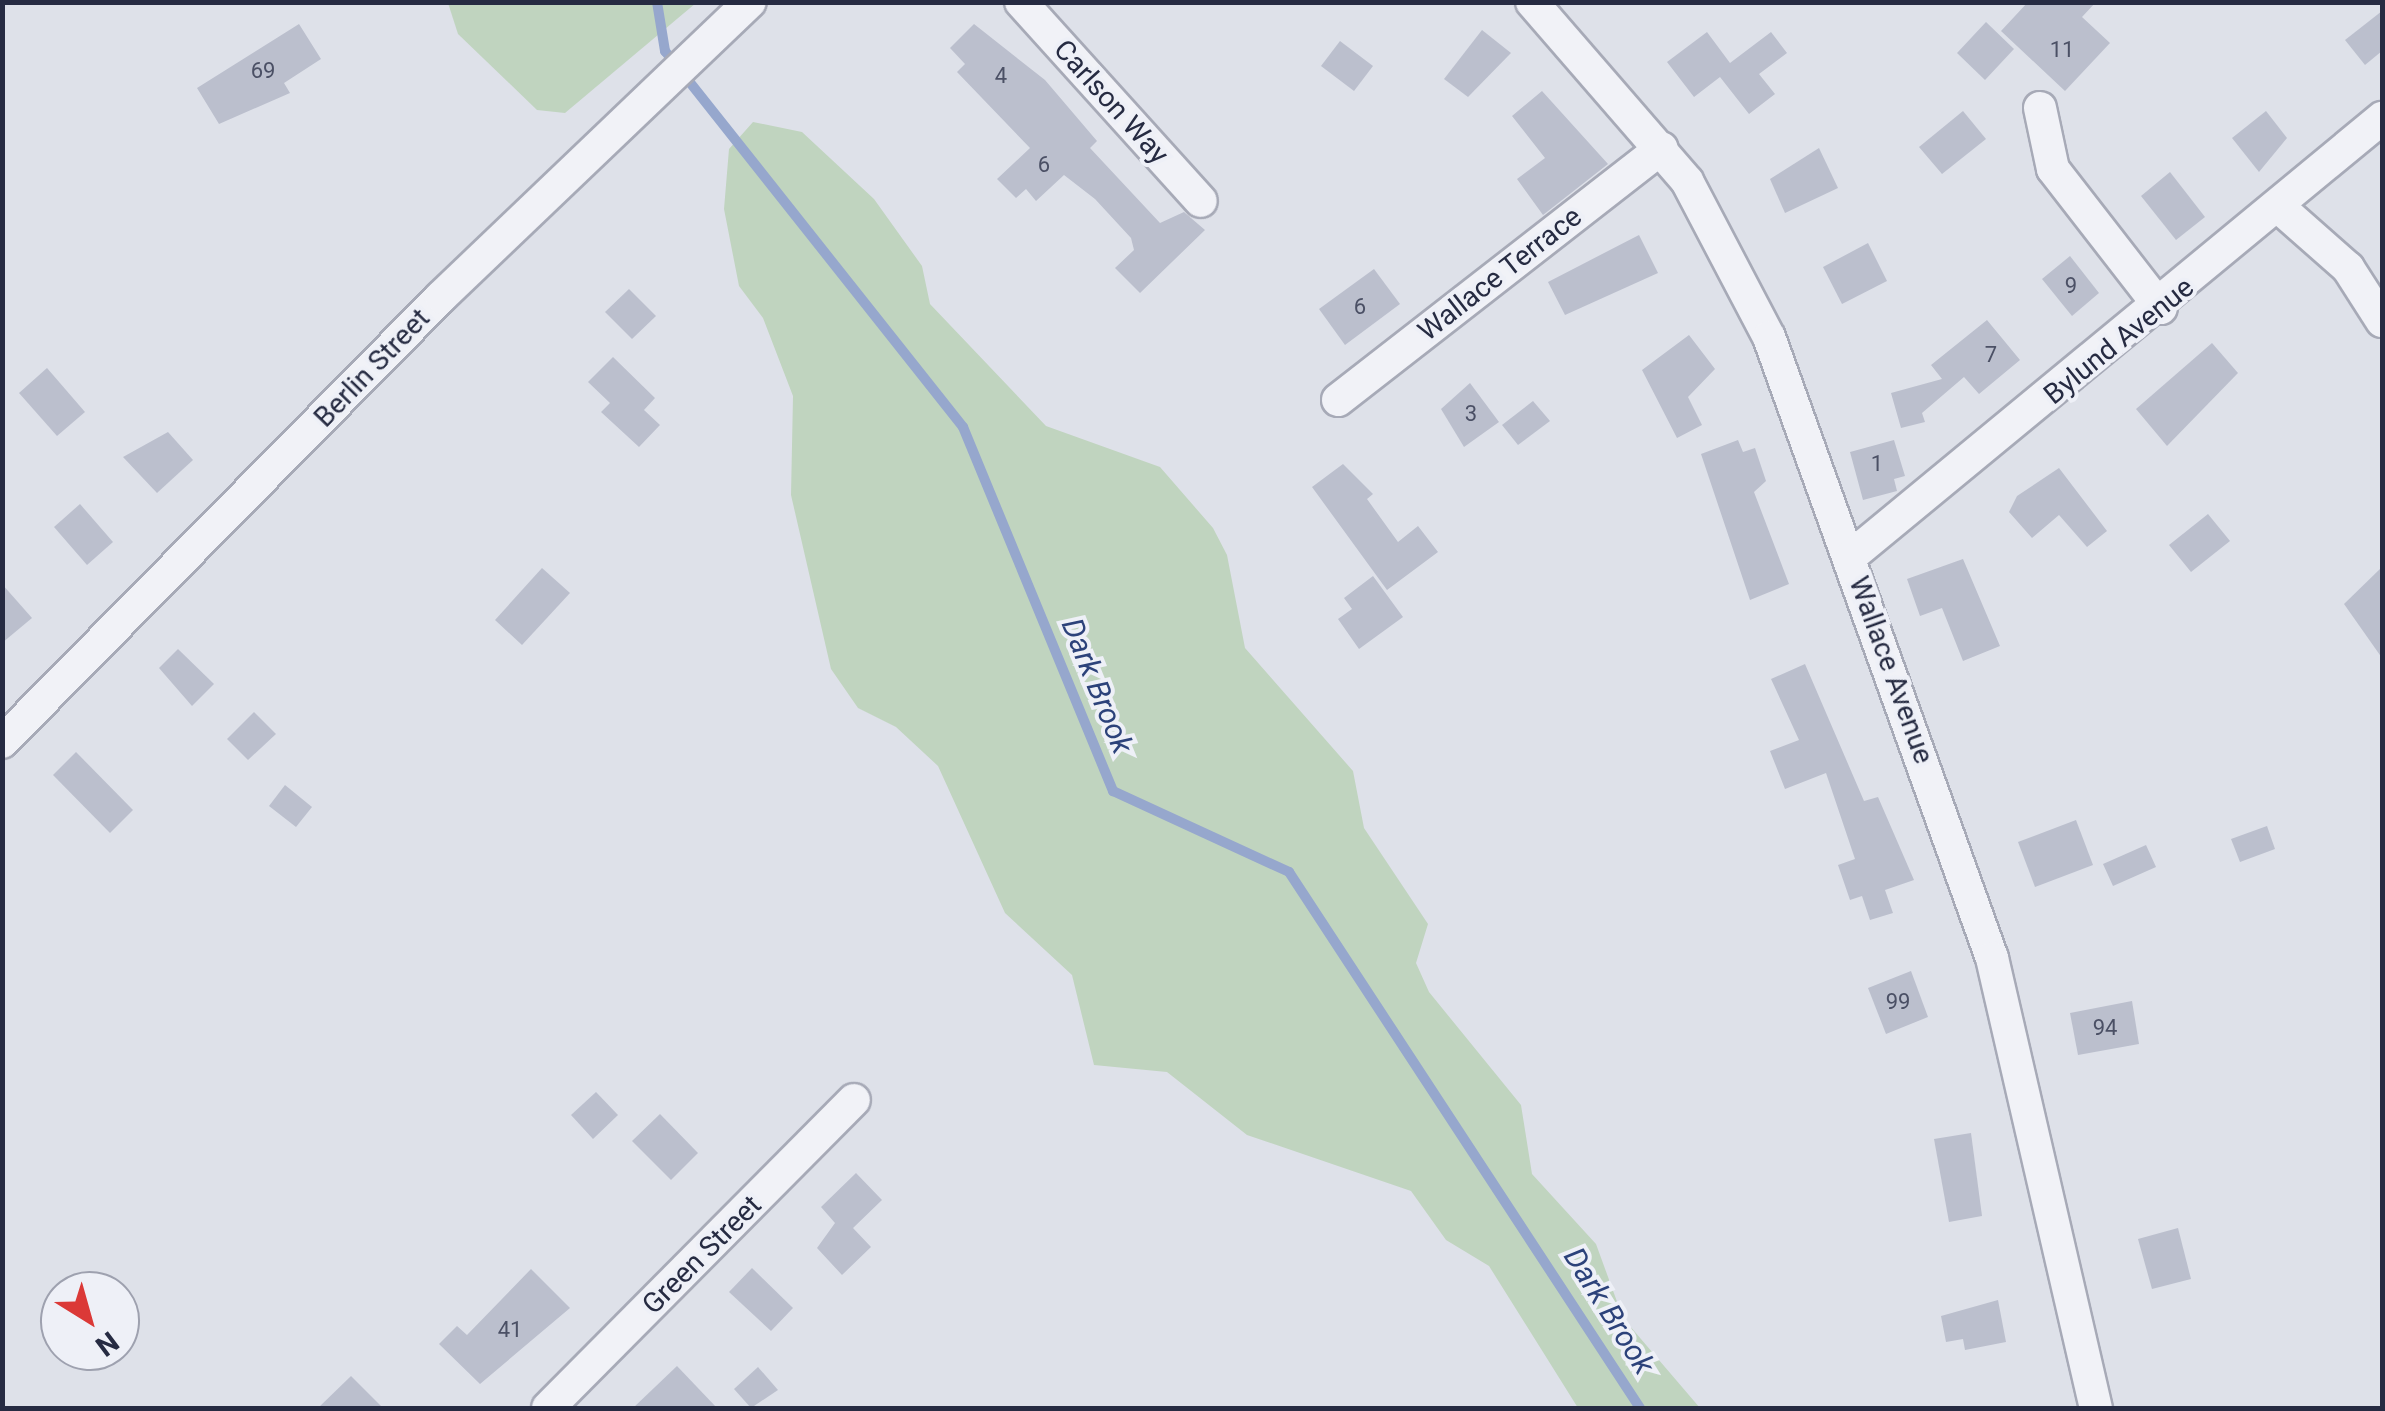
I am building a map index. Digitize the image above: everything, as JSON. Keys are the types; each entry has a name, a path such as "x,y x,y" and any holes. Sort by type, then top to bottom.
{"street":[{"name":"Berlin Street","path":"2,742 441,297 750,2"},
{"name":"Carlson Way","path":"1022,2 1201,201"},
{"name":"Wallace Avenue","path":"1532,2 1662,148 1753,299 1850,557 1997,976 2096,1408"},
{"path":"2040,108 2053,169 2161,308"},
{"name":"Bylund Avenue","path":"1850,557 2161,308 2382,118"},
{"name":"Wallace Terrace","path":"1338,400 1662,148"},
{"path":"2280,208 2348,268 2382,321"},
{"name":"Green Street","path":"548,1408 854,1100"}],"green space":[{"path":"448,2 696,3 565,113 537,110 458,34"},
{"path":"753,122 802,132 874,199 922,266 930,304 1046,426 1160,467 1213,528 1227,555 1245,648 1353,771 1364,828 1428,924 1416,963 1429,992 1521,1105 1532,1174 1596,1244 1623,1318 1700,1408 1578,1408 1489,1266 1446,1240 1411,1191 1247,1135 1167,1072 1094,1065 1072,975 1005,913 938,766 896,727 858,708 831,669 791,495 793,396 763,318 739,286 724,209 729,149"}],"building":[{"path":"2028,2 2096,2 2082,17 2110,43 2065,91 2001,31"},
{"path":"2382,11 2382,51 2365,65 2345,40"},
{"path":"1986,22 2014,49 1985,80 1957,53"},
{"path":"299,24 321,59 284,83 290,93 219,124 197,88"},
{"path":"974,24 1045,80 1097,141 1090,148 1160,223 1184,212 1205,230 1140,293 1115,268 1134,250 1131,238 1095,199 1064,175 1036,201 1026,189 1016,198 997,179 1030,148 957,72 965,64 950,48"},
{"path":"1482,30 1511,53 1468,97 1444,79"},
{"path":"1707,32 1730,63 1771,32 1787,53 1759,74 1775,94 1749,114 1720,77 1694,97 1667,62"},
{"path":"1340,41 1373,66 1354,91 1321,66"},
{"path":"1542,91 1608,164 1543,215 1517,179 1545,158 1512,116"},
{"path":"1963,111 1986,139 1942,174 1919,147"},
{"path":"2266,111 2287,138 2259,172 2232,138"},
{"path":"1819,148 1838,188 1785,213 1770,179"},
{"path":"2170,172 2205,217 2176,240 2141,196"},
{"path":"1639,235 1658,273 1565,315 1548,282"},
{"path":"1868,243 1887,281 1842,304 1823,267"},
{"path":"2070,256 2099,293 2072,316 2042,279"},
{"path":"1374,269 1400,304 1345,345 1319,309"},
{"path":"629,289 656,316 632,339 605,312"},
{"path":"1987,320 2020,360 1979,394 1964,377 1922,413 1925,422 1901,428 1891,393 1942,379 1931,365"},
{"path":"1689,335 1715,369 1688,397 1702,425 1677,438 1642,370"},
{"path":"2212,343 2238,373 2167,446 2136,409"},
{"path":"613,357 655,398 644,410 660,425 639,447 601,412 610,403 588,382"},
{"path":"47,368 85,412 57,436 19,393"},
{"path":"1470,383 1499,422 1464,447 1441,409"},
{"path":"1533,401 1550,421 1518,445 1502,425"},
{"path":"168,432 193,460 157,493 123,457"},
{"path":"1738,440 1743,452 1755,448 1766,481 1754,492 1789,584 1750,600 1701,454"},
{"path":"1894,440 1905,476 1894,479 1897,491 1863,500 1850,452"},
{"path":"1343,464 1373,494 1367,499 1398,542 1418,526 1438,552 1387,590 1312,487"},
{"path":"2059,468 2107,531 2087,547 2059,515 2032,538 2009,512 2017,496"},
{"path":"80,504 113,542 87,565 54,527"},
{"path":"2208,514 2230,541 2191,572 2169,545"},
{"path":"1963,559 2000,646 1963,661 1942,608 1920,616 1907,579"},
{"path":"2382,567 2382,658 2344,604"},
{"path":"542,568 570,593 522,645 495,620"},
{"path":"1373,576 1403,617 1359,649 1338,619 1352,609 1344,598"},
{"path":"2,584 32,618 2,643"},
{"path":"178,649 214,684 192,706 159,668"},
{"path":"1805,664 1864,801 1878,797 1914,880 1885,890 1893,913 1870,920 1862,896 1850,900 1838,865 1855,859 1826,773 1785,789 1770,751 1799,740 1771,679"},
{"path":"254,712 276,734 248,760 227,739"},
{"path":"76,752 133,810 110,833 53,775"},
{"path":"285,785 312,807 296,827 269,806"},
{"path":"2076,820 2093,865 2035,887 2018,842"},
{"path":"2267,826 2275,849 2240,862 2231,839"},
{"path":"2146,845 2156,867 2113,886 2103,864"},
{"path":"1911,971 1928,1017 1886,1034 1868,988"},
{"path":"2132,1001 2139,1044 2078,1055 2070,1013"},
{"path":"596,1092 618,1115 593,1139 571,1115"},
{"path":"660,1114 698,1153 671,1180 632,1141"},
{"path":"1971,1133 1982,1216 1949,1222 1934,1139"},
{"path":"856,1173 882,1200 853,1228 871,1247 842,1275 817,1248 835,1223 821,1207"},
{"path":"2178,1228 2191,1279 2152,1289 2138,1239"},
{"path":"752,1268 793,1308 771,1331 729,1292"},
{"path":"531,1269 570,1308 480,1384 439,1344 457,1326 467,1335"},
{"path":"1998,1300 2006,1342 1965,1350 1963,1339 1946,1342 1941,1316"},
{"path":"677,1366 717,1408 633,1408"},
{"path":"758,1367 778,1390 751,1408 734,1389"},
{"path":"351,1376 383,1408 318,1408"}],"waterway":[{"name":"Dark Brook","path":"657,2 665,51 963,427 1113,791 1289,872 1640,1408"}]}
